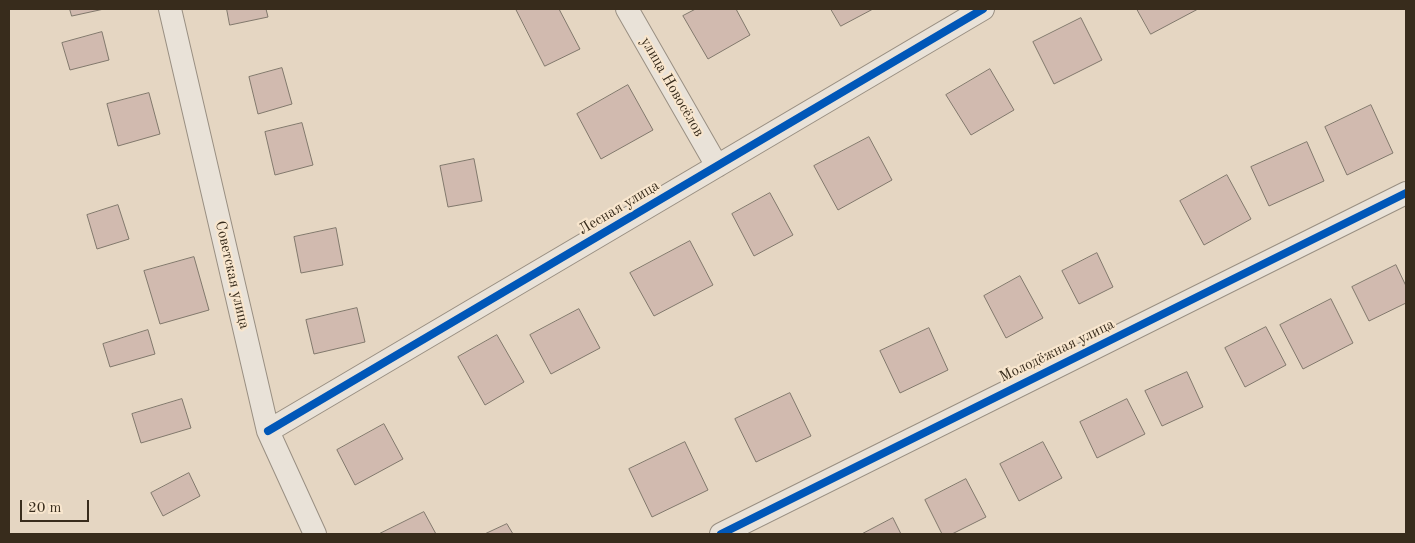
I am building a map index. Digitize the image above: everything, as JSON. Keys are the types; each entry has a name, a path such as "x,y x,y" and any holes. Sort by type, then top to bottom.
{"street":[{"name":"Советская улица","path":"170,9 268,431 315,534"},
{"name":"улица Новосёлов","path":"627,9 717,166"},
{"name":"Лесная улица","path":"268,431 983,9"},
{"name":"Молодёжная улица","path":"721,534 1406,193"}],"building":[{"path":"70,9 104,9 72,16"},
{"path":"227,9 266,9 268,17 230,25"},
{"path":"516,9 559,9 580,49 545,66"},
{"path":"696,9 736,9 750,35 708,59 683,16"},
{"path":"831,9 873,9 841,26"},
{"path":"1137,9 1198,9 1151,34"},
{"path":"1081,18 1102,60 1054,84 1033,42"},
{"path":"102,32 109,60 70,70 62,43"},
{"path":"282,68 292,104 258,114 249,77"},
{"path":"990,69 1014,110 971,135 946,95"},
{"path":"628,85 653,130 601,159 577,114"},
{"path":"149,93 160,134 118,146 107,104"},
{"path":"1371,105 1393,153 1347,175 1325,127"},
{"path":"302,123 313,165 275,175 265,132"},
{"path":"869,137 892,180 838,210 814,166"},
{"path":"1307,142 1324,181 1269,206 1251,167"},
{"path":"474,159 482,201 448,207 440,166"},
{"path":"1227,175 1251,219 1204,245 1180,201"},
{"path":"770,193 793,235 754,256 732,214"},
{"path":"118,205 129,239 97,249 87,215"},
{"path":"336,228 343,265 301,273 294,237"},
{"path":"690,241 713,285 654,316 630,273"},
{"path":"1097,253 1113,287 1079,304 1062,271"},
{"path":"194,257 209,310 160,324 144,271"},
{"path":"1396,265 1406,286 1406,303 1369,321 1352,287"},
{"path":"1020,276 1043,318 1006,338 984,296"},
{"path":"1331,299 1353,343 1303,369 1280,325"},
{"path":"357,308 365,342 314,354 306,320"},
{"path":"579,309 600,348 551,374 530,335"},
{"path":"1266,327 1286,365 1245,387 1225,348"},
{"path":"929,328 948,370 900,393 880,351"},
{"path":"148,330 155,354 110,367 103,344"},
{"path":"497,335 524,382 485,405 458,357"},
{"path":"1187,372 1203,407 1162,426 1145,391"},
{"path":"790,393 811,436 756,462 735,419"},
{"path":"182,399 191,428 141,443 132,414"},
{"path":"1127,399 1145,434 1097,458 1080,422"},
{"path":"384,424 403,459 355,485 337,450"},
{"path":"685,442 708,490 652,517 629,469"},
{"path":"1043,442 1062,478 1019,501 1000,464"},
{"path":"189,473 200,496 163,516 151,493"},
{"path":"966,479 986,517 952,534 942,534 925,500"},
{"path":"424,512 436,534 379,534"},
{"path":"893,518 901,534 862,534"},
{"path":"507,524 513,534 485,534"}],"cycle path":[{"path":"268,431 983,9"},
{"path":"721,534 1406,193"}]}
